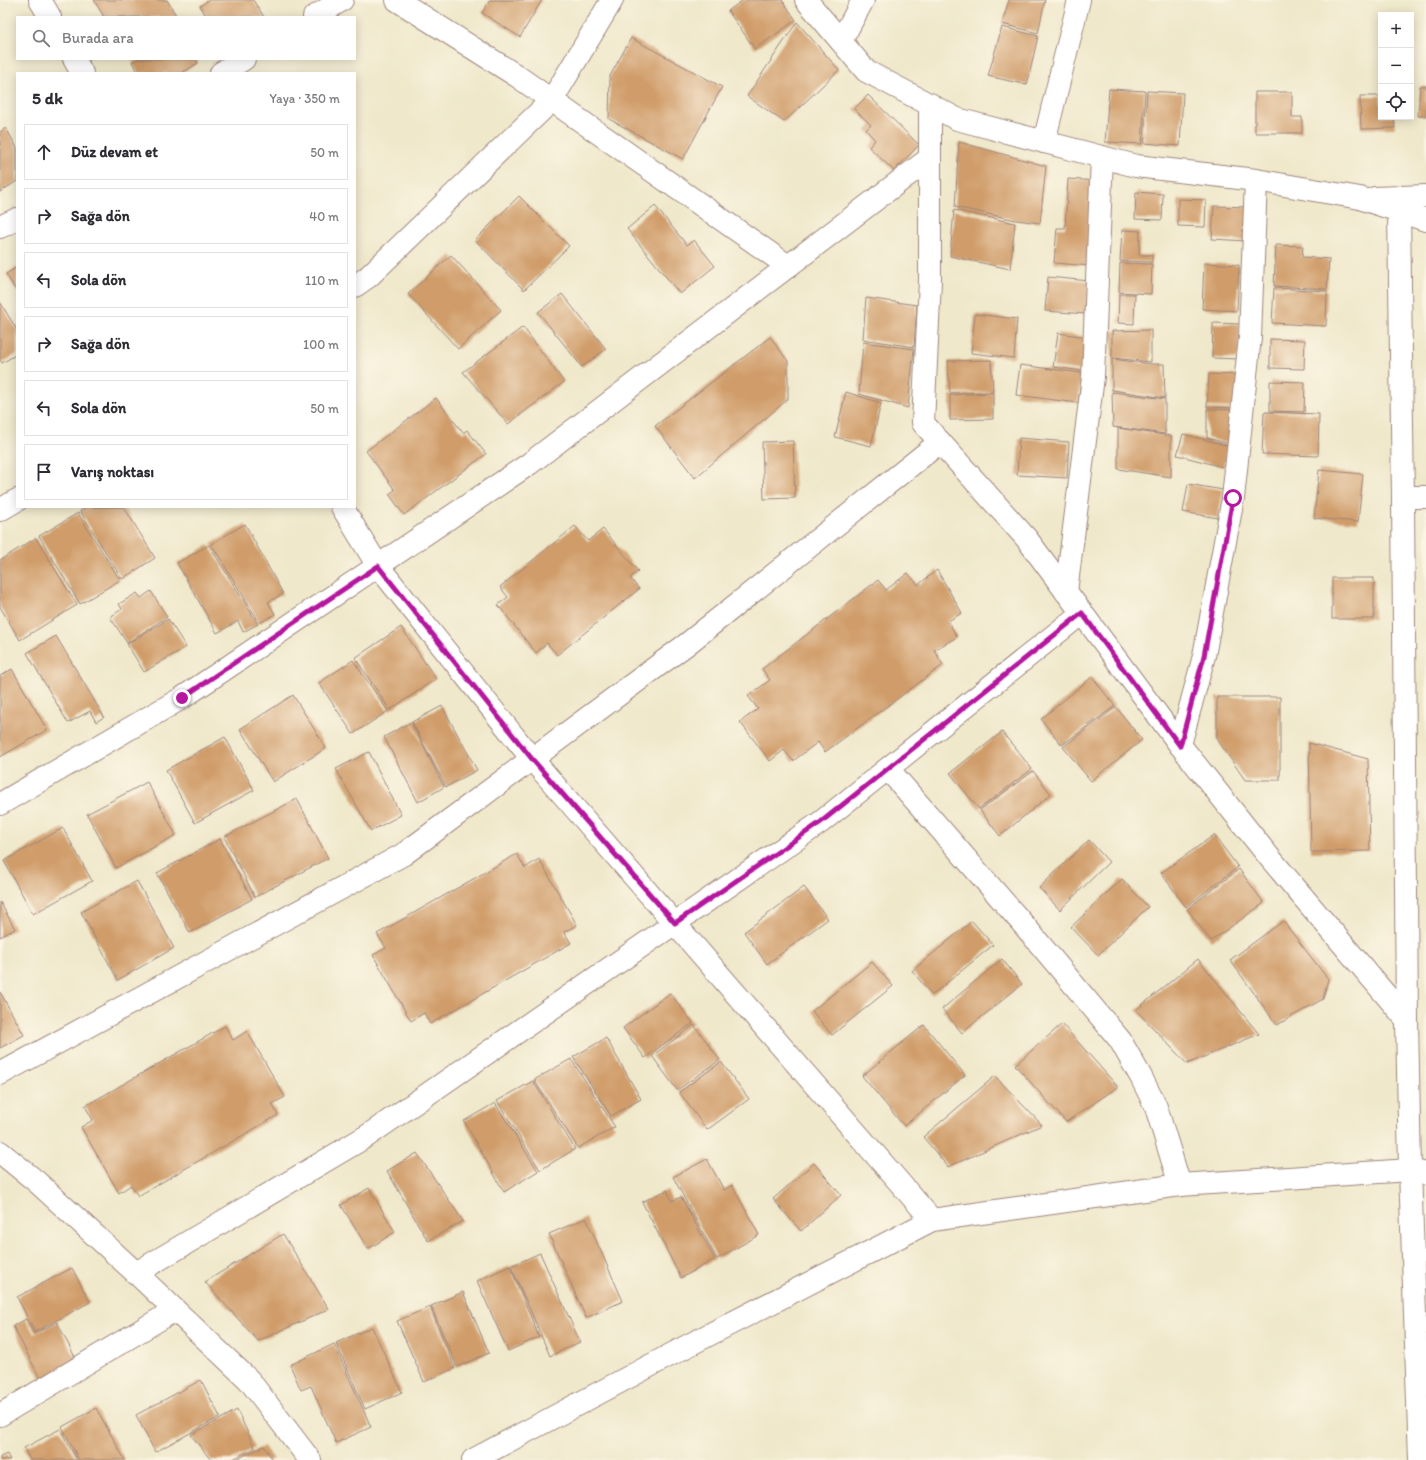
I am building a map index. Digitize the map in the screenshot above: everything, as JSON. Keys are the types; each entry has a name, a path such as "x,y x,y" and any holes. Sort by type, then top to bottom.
{"street":[{"path":"40,0 49,16"},
{"path":"316,16 342,0"},
{"path":"397,0 517,76 788,266"},
{"path":"356,285 368,277 552,100 612,0"},
{"path":"806,0 866,71 957,119 1136,166 1256,180 1360,198 1426,220"},
{"path":"841,41 863,0"},
{"path":"1044,142 1079,0"},
{"path":"75,60 81,72"},
{"path":"223,72 242,60"},
{"path":"930,104 930,281 923,423 1027,539 1180,746 1270,858 1407,1020"},
{"path":"1066,592 1093,377 1102,157"},
{"path":"0,804 182,698 529,464 930,158"},
{"path":"1180,746 1204,656 1233,498 1250,338 1256,180"},
{"path":"1360,198 1426,196"},
{"path":"1399,211 1407,1020 1418,1172 1420,1460"},
{"path":"0,227 16,219"},
{"path":"0,1074 404,854 687,644 940,442"},
{"path":"1403,497 1426,497"},
{"path":"0,510 16,501"},
{"path":"343,508 378,566 532,759 932,1220"},
{"path":"136,1273 367,1136 821,822 1082,613"},
{"path":"888,769 1023,924 1120,1040 1156,1107 1180,1185"},
{"path":"4,1160 38,1182 249,1380 310,1460"},
{"path":"473,1460 690,1344 932,1220 1180,1185 1418,1172"},
{"path":"0,1415 175,1310"}],"building":[{"path":"94,0 167,0 176,16 103,16"},
{"path":"209,0 253,0 263,16 206,16 200,6"},
{"path":"490,0 542,0 520,37 482,13"},
{"path":"743,0 782,0 796,20 755,49 728,11"},
{"path":"1009,0 1045,0 1038,33 1002,24"},
{"path":"797,22 839,70 784,122 747,96"},
{"path":"1002,27 1038,36 1027,85 988,76"},
{"path":"631,38 722,87 683,159 609,119 610,76"},
{"path":"136,60 196,60 198,63 184,72 137,72 132,62"},
{"path":"1420,86 1426,86 1426,116 1418,116"},
{"path":"1109,89 1145,91 1142,144 1105,142"},
{"path":"1147,91 1183,93 1180,146 1144,143"},
{"path":"1255,92 1292,92 1292,117 1302,117 1302,133 1255,133"},
{"path":"868,95 919,145 894,171 869,147 875,140 866,130 871,125 854,109"},
{"path":"1360,96 1378,96 1378,120 1394,120 1395,128 1361,129"},
{"path":"6,128 16,146 16,182 0,192 0,132"},
{"path":"959,142 1046,166 1040,223 1016,220 955,207"},
{"path":"1068,179 1098,181 1091,266 1054,263 1057,228 1065,228"},
{"path":"1136,192 1163,194 1162,220 1135,219"},
{"path":"519,196 569,246 524,290 475,240"},
{"path":"1178,199 1206,200 1205,227 1178,226"},
{"path":"655,206 687,245 694,240 715,266 680,294 627,229"},
{"path":"1214,206 1249,207 1247,241 1212,239"},
{"path":"954,210 1015,223 1010,269 950,256"},
{"path":"1122,230 1140,231 1139,255 1152,255 1152,262 1120,261"},
{"path":"1276,245 1303,246 1302,257 1329,259 1327,289 1274,286"},
{"path":"451,255 501,310 458,349 408,294"},
{"path":"1120,263 1152,264 1151,294 1119,292"},
{"path":"1204,263 1239,265 1237,311 1202,309"},
{"path":"16,268 16,290 6,274"},
{"path":"1048,277 1090,281 1087,314 1045,311"},
{"path":"1274,288 1327,291 1326,326 1272,323"},
{"path":"562,294 606,349 582,367 538,312"},
{"path":"1119,294 1135,294 1134,324 1118,323"},
{"path":"866,298 917,305 914,347 863,339"},
{"path":"0,302 16,328 16,355 2,363 0,360"},
{"path":"975,314 1017,319 1014,358 971,353"},
{"path":"1213,323 1240,324 1239,359 1212,358"},
{"path":"523,327 564,382 508,424 463,372"},
{"path":"1151,330 1151,362 1112,358 1112,331"},
{"path":"1058,333 1088,337 1083,371 1053,367"},
{"path":"770,337 788,361 788,399 695,478 655,426"},
{"path":"1270,339 1305,340 1304,369 1270,368"},
{"path":"863,342 914,349 908,408 859,394"},
{"path":"1112,359 1151,364 1164,364 1165,398 1112,390"},
{"path":"991,360 993,392 950,393 948,361"},
{"path":"1020,365 1082,373 1078,403 1016,395"},
{"path":"1209,374 1239,375 1238,408 1207,407"},
{"path":"1270,381 1305,382 1304,412 1270,411"},
{"path":"846,392 881,403 871,446 835,437"},
{"path":"1112,392 1165,399 1165,434 1113,427"},
{"path":"993,393 993,419 950,420 950,395"},
{"path":"436,398 463,433 467,430 486,454 404,515 389,494 395,490 366,451"},
{"path":"1207,409 1238,410 1230,444 1207,438"},
{"path":"1264,412 1319,414 1318,456 1262,454"},
{"path":"1118,428 1171,436 1171,477 1118,469"},
{"path":"1183,434 1229,446 1223,467 1177,455"},
{"path":"1019,438 1069,442 1067,478 1017,475"},
{"path":"793,441 795,498 764,499 762,442"},
{"path":"1319,470 1363,474 1358,522 1314,518"},
{"path":"1188,484 1223,490 1218,518 1183,512"},
{"path":"85,508 125,508 155,558 122,579 80,511"},
{"path":"78,513 120,580 80,604 39,536"},
{"path":"245,524 283,594 268,602 275,614 260,623 211,544"},
{"path":"575,526 588,541 603,529 638,571 630,578 639,589 557,655 547,643 536,653 498,605 508,597 500,587"},
{"path":"36,538 77,605 20,640 0,607 0,560"},
{"path":"209,545 258,624 243,632 238,621 217,633 177,563"},
{"path":"937,570 962,613 948,621 957,637 934,650 943,665 825,752 818,742 793,761 784,750 770,761 740,722 758,709 748,696 770,680 762,669 878,580 886,590 908,573 918,585"},
{"path":"1332,578 1374,578 1374,619 1332,619"},
{"path":"151,591 167,617 127,643 110,617 122,609 119,604 137,593 141,598"},
{"path":"168,619 186,647 144,672 127,644"},
{"path":"401,627 436,679 390,710 355,658"},
{"path":"56,636 104,717 96,722 90,711 68,723 27,653"},
{"path":"353,660 388,711 353,734 319,683"},
{"path":"12,669 47,730 0,757 0,676"},
{"path":"1092,677 1115,706 1062,745 1041,719"},
{"path":"293,695 326,748 273,782 240,729"},
{"path":"1217,697 1280,697 1280,780 1245,780 1217,739"},
{"path":"442,706 477,770 446,787 412,722"},
{"path":"1116,707 1142,740 1091,781 1063,747"},
{"path":"411,722 444,787 418,802 384,737"},
{"path":"1002,732 1032,769 979,809 950,773"},
{"path":"225,737 254,790 195,823 166,770"},
{"path":"1309,743 1368,759 1370,851 1311,852"},
{"path":"369,752 401,815 371,831 336,769"},
{"path":"1033,771 1051,794 1000,836 980,810"},
{"path":"147,782 176,835 116,868 87,814"},
{"path":"297,799 328,858 255,897 224,837"},
{"path":"63,828 92,881 33,914 4,861"},
{"path":"1214,835 1238,867 1186,907 1161,873"},
{"path":"220,839 252,899 190,933 157,873"},
{"path":"1089,840 1109,862 1060,910 1039,888"},
{"path":"517,854 525,868 539,859 577,925 564,932 571,943 430,1024 424,1013 411,1021 373,955 386,948 377,934"},
{"path":"1239,869 1264,903 1211,941 1187,909"},
{"path":"1122,879 1148,907 1098,955 1071,927"},
{"path":"137,881 174,948 118,980 81,912"},
{"path":"804,887 828,919 767,964 744,932"},
{"path":"0,902 15,929 0,937"},
{"path":"972,921 993,945 932,995 912,971"},
{"path":"1283,921 1328,979 1323,999 1277,1025 1230,960"},
{"path":"1002,959 1022,984 962,1033 942,1009"},
{"path":"1198,959 1259,1034 1187,1064 1136,1010"},
{"path":"872,962 893,986 832,1035 812,1011"},
{"path":"0,992 24,1035 0,1048"},
{"path":"670,993 693,1023 645,1058 623,1028"},
{"path":"1062,1024 1118,1087 1066,1122 1015,1065"},
{"path":"694,1025 720,1060 677,1090 652,1056"},
{"path":"924,1025 965,1075 904,1126 862,1076"},
{"path":"225,1026 233,1040 247,1031 285,1097 272,1104 278,1115 138,1196 131,1185 119,1193 81,1127 93,1120 85,1106"},
{"path":"606,1038 641,1099 611,1116 573,1057"},
{"path":"571,1059 615,1127 578,1148 534,1080"},
{"path":"721,1062 749,1099 707,1130 679,1092"},
{"path":"995,1076 1042,1125 948,1167 923,1137"},
{"path":"533,1081 575,1149 540,1170 497,1101"},
{"path":"495,1103 538,1171 504,1192 464,1121"},
{"path":"417,1153 463,1221 428,1241 387,1171"},
{"path":"707,1159 724,1190 732,1185 759,1235 717,1259 673,1177"},
{"path":"814,1163 841,1195 801,1231 773,1199"},
{"path":"369,1188 395,1232 368,1249 341,1205"},
{"path":"667,1190 672,1201 681,1197 715,1259 681,1278 642,1202"},
{"path":"586,1218 623,1301 586,1318 549,1234"},
{"path":"283,1234 329,1309 258,1341 205,1282"},
{"path":"540,1253 580,1342 550,1356 511,1266"},
{"path":"510,1266 539,1337 508,1351 477,1281"},
{"path":"72,1268 90,1302 35,1332 17,1297"},
{"path":"463,1292 489,1353 457,1367 431,1306"},
{"path":"430,1307 455,1368 424,1382 397,1321"},
{"path":"26,1319 34,1334 57,1322 78,1363 42,1382 13,1326"},
{"path":"372,1327 402,1392 365,1409 336,1343"},
{"path":"334,1344 371,1427 336,1443 311,1386 301,1390 290,1365"},
{"path":"201,1380 220,1417 155,1452 136,1415"},
{"path":"96,1408 125,1460 79,1460 62,1427"},
{"path":"237,1410 255,1448 231,1460 211,1460 191,1435"},
{"path":"60,1429 77,1460 30,1460 24,1448"},
{"path":"264,1446 273,1460 235,1460"},
{"path":"7,1454 10,1460 0,1460 0,1457"}],"route":[{"path":"182,698 378,566 532,759 675,923 821,822 1082,613 1180,746 1204,656 1233,498"}]}
